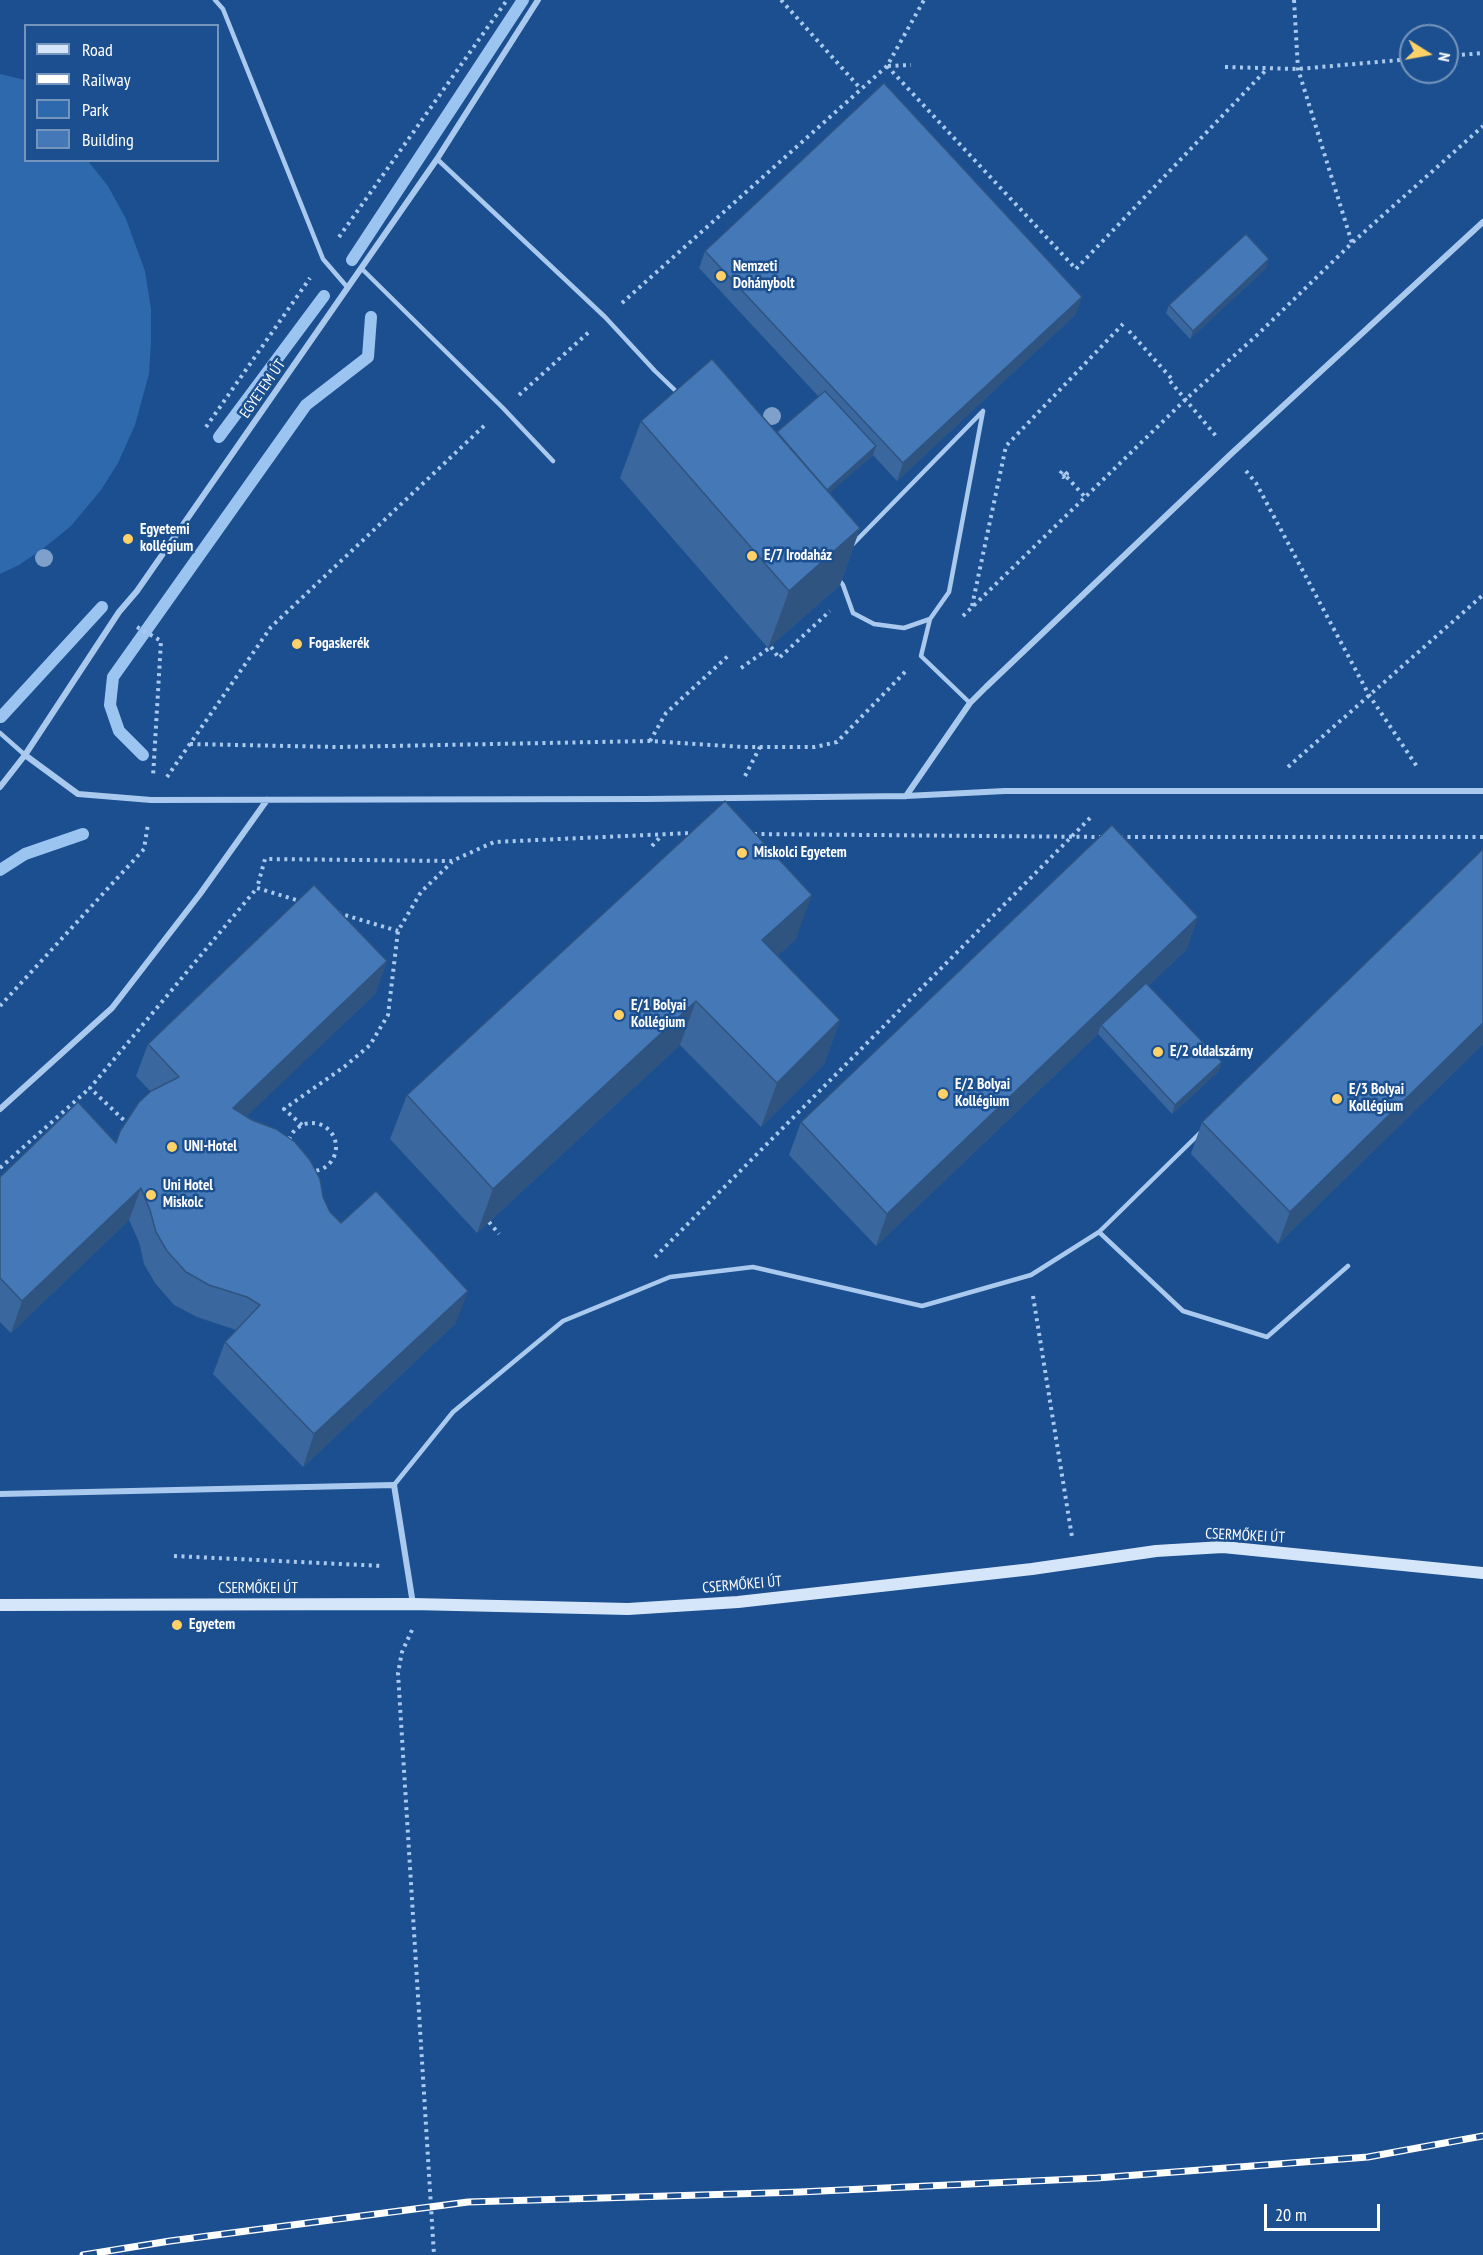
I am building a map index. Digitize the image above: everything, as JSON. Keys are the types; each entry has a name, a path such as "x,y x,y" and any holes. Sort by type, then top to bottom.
{"main road":[{"name":"CSERMŐKEI ÚT","path":"0,1605 413,1604 628,1609 727,1603 1032,1569 1156,1551 1223,1548 1483,1573"}],"street":[{"name":"EGYETEM ÚT","path":"0,787 25,755 119,612 137,591 437,159 538,0"},
{"path":"906,796 970,703 1231,454 1483,222"},
{"path":"25,755 78,794 152,800 646,799 906,796 1005,791 1483,791"},
{"path":"0,1108 112,1008 200,894 267,800"},
{"path":"0,1494 394,1485 413,1604"}],"lane":[{"path":"215,0 223,9 323,259 348,288"},
{"path":"437,159 605,318 687,401"},
{"path":"361,268 503,408 553,461"},
{"path":"845,551 983,411 949,592 930,619 921,656 970,703"},
{"path":"836,576 843,585 853,613 874,624 904,628 930,619"},
{"path":"0,733 25,755"},
{"path":"394,1485 453,1412 563,1321 670,1277 753,1267 922,1306 1030,1275 1099,1232 1201,1132"},
{"path":"1099,1232 1184,1311 1266,1337 1348,1266"}],"path":[{"path":"206,427 507,0"},
{"path":"781,0 860,88"},
{"path":"152,800 271,627 503,408 887,66 924,0"},
{"path":"1294,0 1298,69 1352,243"},
{"path":"1459,55 1483,53"},
{"path":"1225,67 1298,69 1399,60"},
{"path":"887,66 911,65"},
{"path":"887,66 1076,269 1267,69"},
{"path":"955,623 1186,399 1255,338 1352,243 1483,126"},
{"path":"972,607 1006,446 1123,324"},
{"path":"1129,331 1171,378 1169,380 1256,483 1369,695 1433,791"},
{"path":"1065,475 1085,497"},
{"path":"1260,791 1483,595"},
{"path":"741,668 770,648 779,658 847,596"},
{"path":"141,630 161,641 152,800"},
{"path":"650,741 666,713 729,655"},
{"path":"190,744 337,747 650,741 743,747 815,747 837,742 921,656"},
{"path":"654,1258 1094,814"},
{"path":"690,834 699,827"},
{"path":"302,1125 284,1109 344,1067 370,1045 388,1015 398,931 421,892 452,861 494,842 697,834"},
{"path":"749,834 1107,837"},
{"path":"652,846 663,835"},
{"path":"1118,837 1483,837"},
{"path":"0,1006 144,849"},
{"path":"0,1168 90,1088 257,888 265,859 452,861"},
{"path":"257,888 311,904"},
{"path":"333,911 398,931"},
{"path":"90,1088 133,1129"},
{"path":"317,1123 330,1131 334,1137 336,1153 327,1166 320,1170 304,1170 293,1162 288,1152 290,1136 302,1125 317,1123"},
{"path":"286,1170 293,1162"},
{"path":"489,1222 499,1234"},
{"path":"1030,1275 1076,1562"},
{"path":"174,1556 383,1566"},
{"path":"412,1632 402,1652 398,1673 434,2255"}],"green space":[{"path":"0,74 24,80 24,162 89,162 108,186 126,219 145,271 151,309 151,340 149,374 135,425 118,463 101,490 71,526 19,565 0,574"}],"building":[{"path":"884,83 1082,297 903,463 705,251"},
{"path":"1246,234 1269,259 1193,331 1169,305"},
{"path":"712,359 860,528 789,591 641,421"},
{"path":"825,391 876,446 827,490 777,432"},
{"name":"E/1 Bolyai Kollégium","path":"725,801 812,895 762,940 840,1020 777,1083 696,1001 493,1189 407,1095"},
{"name":"E/2 Bolyai Kollégium","path":"1112,825 1198,917 887,1214 801,1122"},
{"name":"E/3 Bolyai Kollégium","path":"1483,849 1483,1023 1290,1212 1202,1122"},
{"name":"Uni Hotel Miskolc","path":"314,885 387,961 233,1108 252,1120 276,1129 295,1142 310,1160 320,1179 323,1197 330,1212 341,1223 376,1191 468,1291 314,1434 225,1342 260,1305 247,1297 209,1285 186,1272 167,1251 156,1232 141,1188 22,1301 0,1278 0,1177 78,1102 116,1143 120,1131 139,1102 151,1091 179,1077 148,1044"},
{"name":"E/2 oldalszárny","path":"1146,983 1222,1062 1175,1105 1101,1025"}],"waterway":[{"path":"352,260 523,0"},
{"path":"219,437 324,296"},
{"path":"143,755 119,731 110,705 113,677 306,405 368,357 371,317"},
{"path":"1,717 102,607"},
{"path":"0,870 25,854 83,834"}],"railway":[{"path":"83,2255 170,2241 468,2202 800,2192 1097,2178 1368,2157 1483,2136"}],"place":[{"name":"Nemzeti Dohánybolt","path":"721,276"},
{"name":"Egyetemi kollégium","path":"128,539"},
{"name":"E/7 Irodaház","path":"752,556"},
{"name":"Fogaskerék","path":"297,644"},
{"name":"Miskolci Egyetem","path":"742,853"},
{"name":"E/1 Bolyai Kollégium","path":"619,1015"},
{"name":"E/2 oldalszárny","path":"1158,1052"},
{"name":"E/2 Bolyai Kollégium","path":"943,1094"},
{"name":"E/3 Bolyai Kollégium","path":"1337,1099"},
{"name":"UNI-Hotel","path":"172,1147"},
{"name":"Uni Hotel Miskolc","path":"151,1195"},
{"name":"Egyetem","path":"177,1625"}]}
